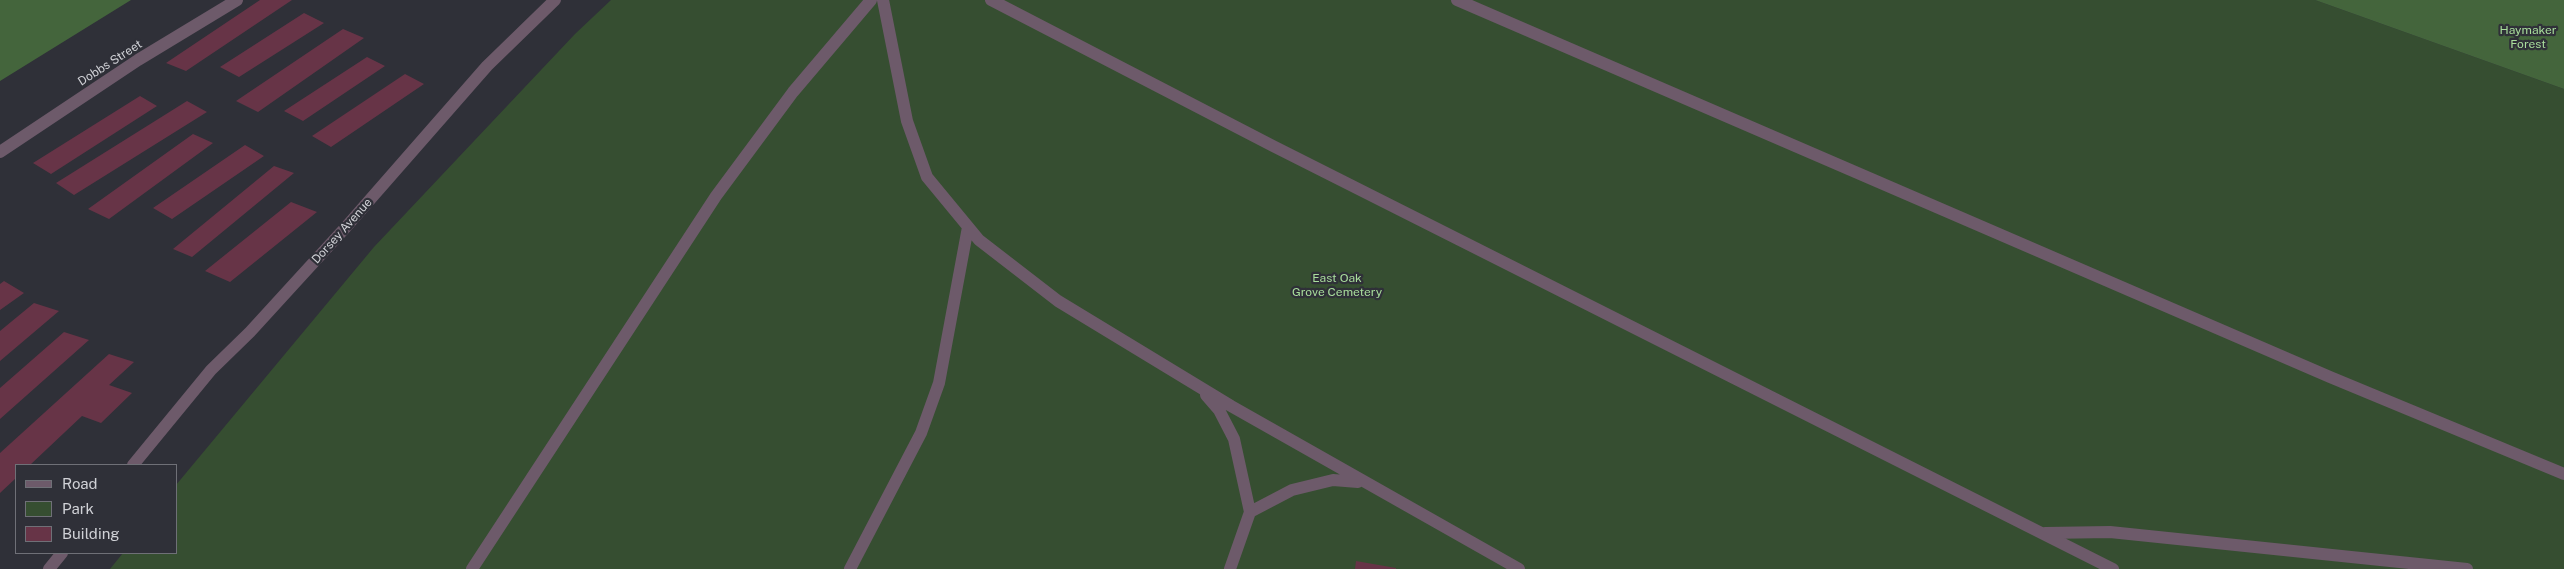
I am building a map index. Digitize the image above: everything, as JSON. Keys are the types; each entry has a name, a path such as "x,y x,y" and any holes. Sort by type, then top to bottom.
{"street":[{"name":"Dobbs Street","path":"0,152 138,60 237,0"},
{"name":"Dorsey Avenue","path":"134,464 211,370 250,332 346,227 487,66 555,0"},
{"path":"472,569 716,196 794,92 872,0"},
{"path":"883,0 906,121 927,176 979,240 1058,301 1363,482 1519,569"},
{"path":"991,0 1273,146 2113,569"},
{"path":"1457,0 2330,377 2564,474"},
{"path":"850,569 921,433 939,383 968,227"},
{"path":"1197,385 1219,410 1234,439 1250,512 1230,569"},
{"path":"1250,512 1292,490 1333,480 1363,482"},
{"path":"2043,533 2110,532 2467,569"},
{"path":"49,569 61,554"}],"green space":[{"path":"0,0 131,0 0,81"},
{"name":"East Oak Grove Cemetery","path":"611,0 2315,0 2564,89 2564,569 110,569 122,554 178,554 178,483 374,247 575,34"},
{"name":"Haymaker Forest","path":"2315,0 2564,0 2564,89"}],"building":[{"path":"260,0 292,0 186,71 166,63"},
{"path":"304,13 324,23 239,77 220,67"},
{"path":"343,29 364,38 258,112 236,101"},
{"path":"367,57 385,66 303,121 284,111"},
{"path":"405,74 424,84 331,147 312,136"},
{"path":"140,96 157,106 51,174 33,163"},
{"path":"187,101 207,112 74,195 56,183"},
{"path":"193,134 213,143 109,219 88,209"},
{"path":"245,145 264,156 172,219 153,208"},
{"path":"274,166 294,173 192,257 173,249"},
{"path":"291,202 317,212 230,282 205,271"},
{"path":"4,281 24,293 0,310 0,284"},
{"path":"34,303 59,311 0,361 0,331"},
{"path":"64,332 89,340 0,419 0,388"},
{"path":"109,354 134,362 109,385 132,393 101,423 82,416 31,464 15,464 15,479 0,493 0,453"},
{"path":"1356,561 1396,568 1396,569 1355,569"}]}
